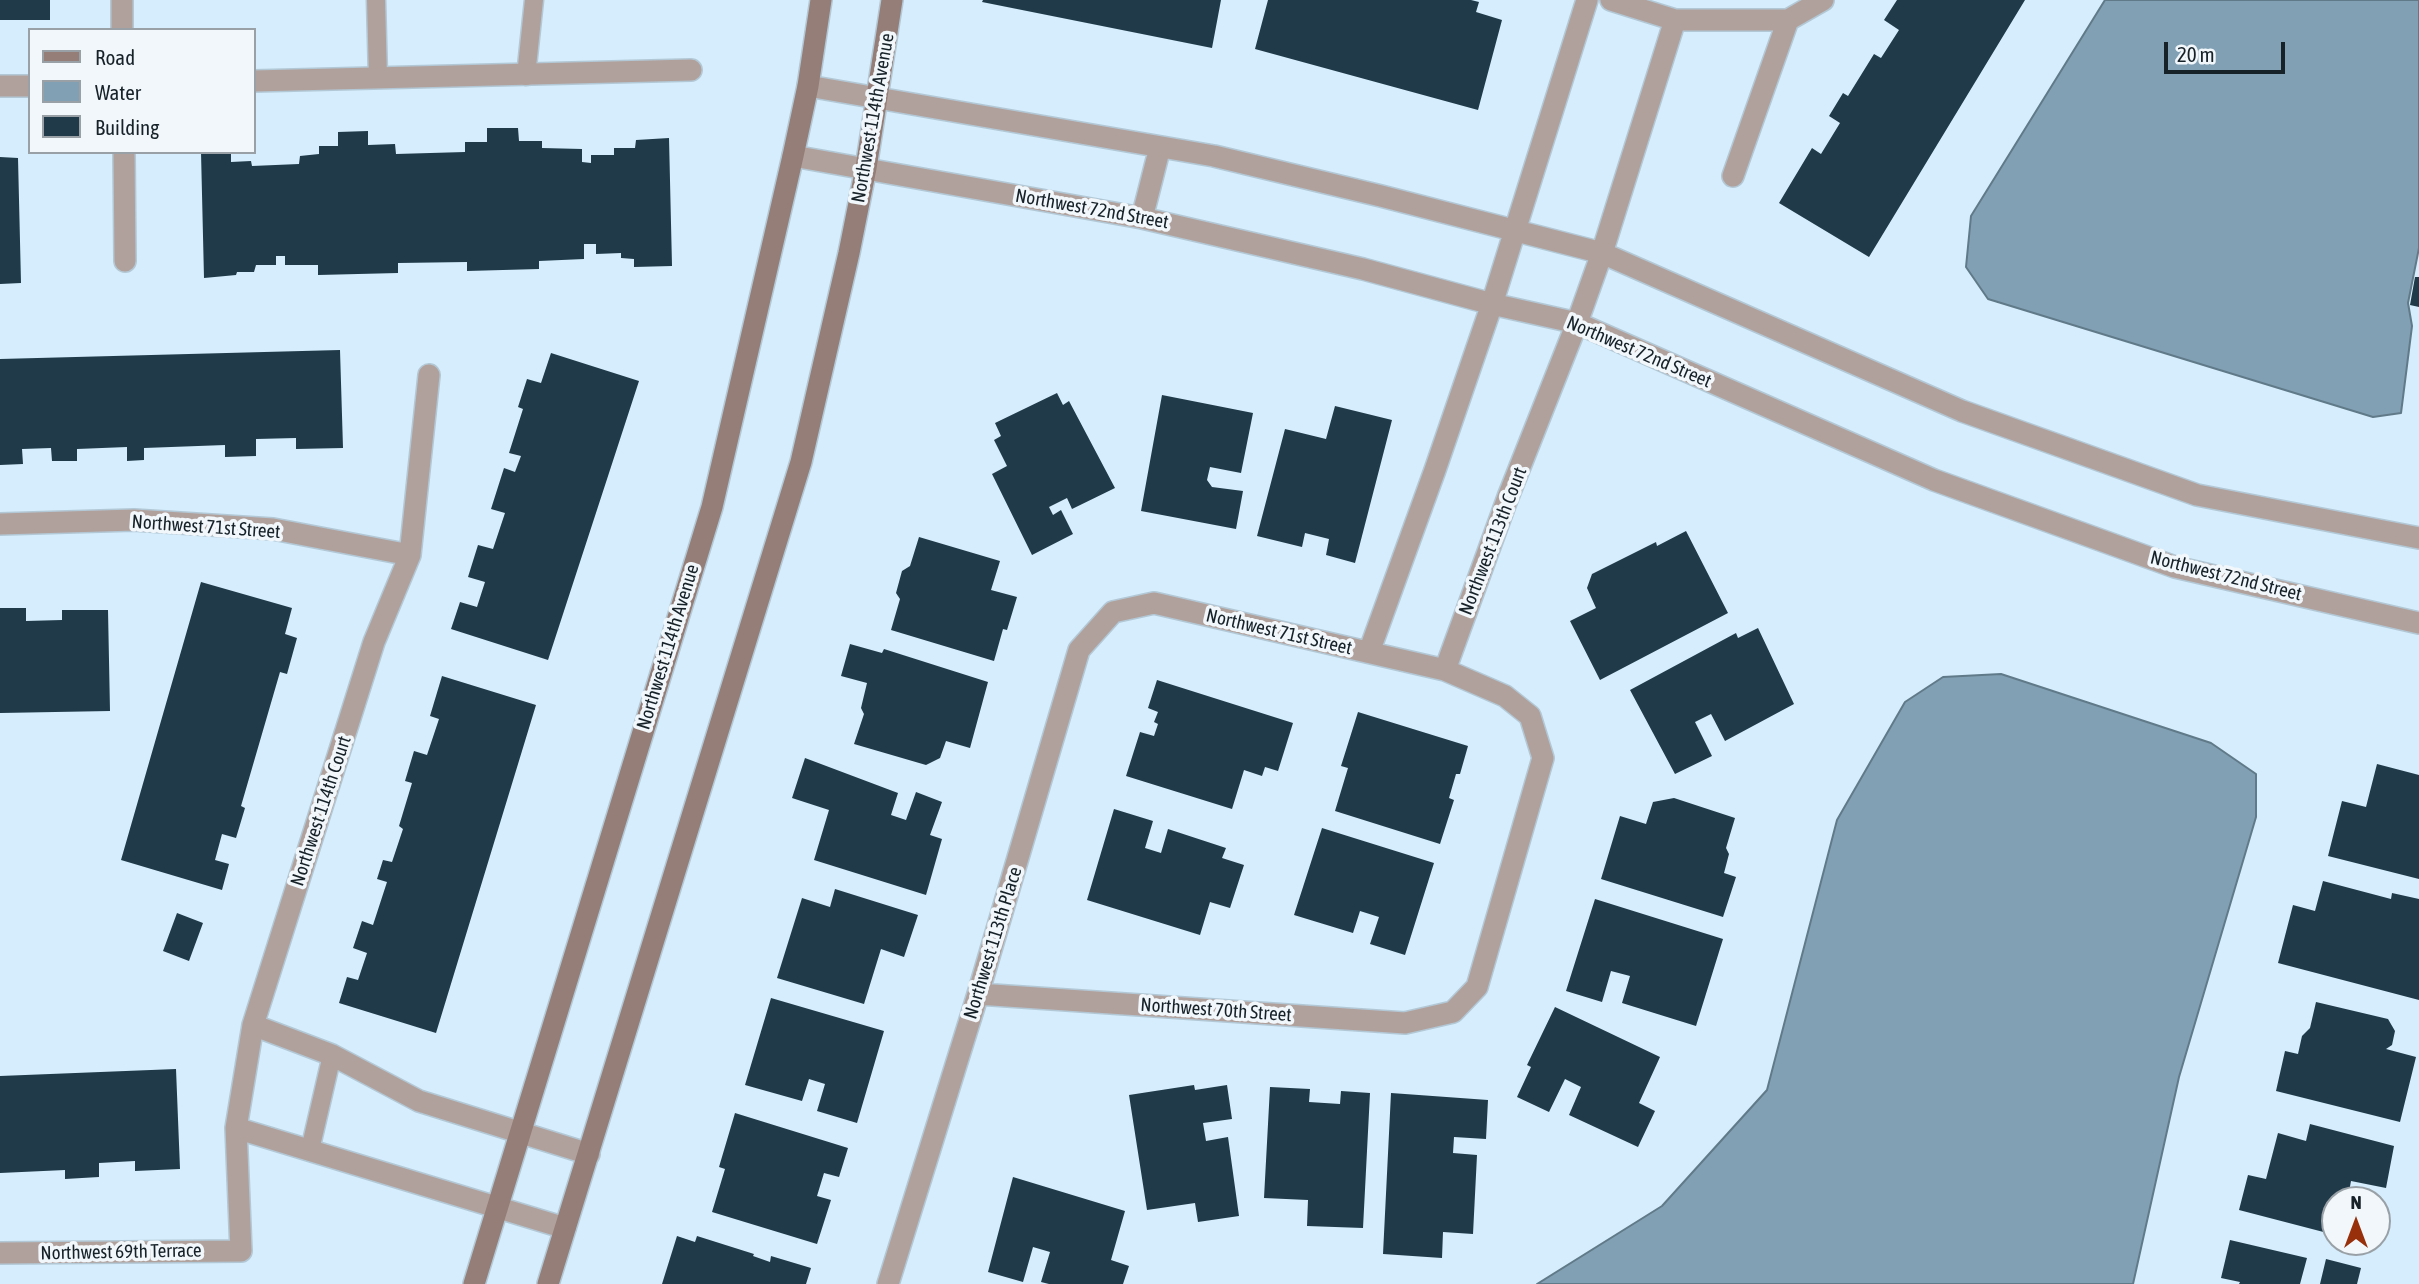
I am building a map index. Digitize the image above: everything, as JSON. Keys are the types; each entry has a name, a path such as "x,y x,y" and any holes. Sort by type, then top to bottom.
{"street":[{"path":"122,0 122,28"},
{"name":"Northwest 114th Avenue","path":"474,1284 712,508 793,156 808,86 821,0"},
{"name":"Northwest 114th Avenue","path":"548,1284 801,462 866,168 892,0"},
{"path":"1369,652 1492,304 1587,0"},
{"path":"1611,0 1675,20 1788,20 1822,0"},
{"name":"Northwest 113th Court","path":"1445,670 1602,253 1675,20"},
{"path":"1733,176 1788,20"},
{"path":"256,81 691,70"},
{"path":"0,86 28,86"},
{"path":"808,86 1227,159 1602,253 1962,411 2197,495 2419,538"},
{"path":"1142,218 1160,147"},
{"path":"124,154 125,261"},
{"name":"Northwest 72nd Street","path":"793,156 1142,218 1363,268 1492,304 1577,323 1934,480 2175,567 2419,623"},
{"name":"Northwest 114th Court","path":"241,1251 236,1128 253,1025 374,642 410,555 429,375"},
{"name":"Northwest 71st Street","path":"0,524 134,520 273,530 410,555"},
{"name":"Northwest 71st Street","path":"1113,612 1154,603 1445,670"},
{"name":"Northwest 113th Place","path":"888,1284 978,994 1079,650 1113,612"},
{"name":"Northwest 70th Street","path":"978,994 1405,1023 1453,1012 1477,987 1543,758 1530,716 1505,696 1445,670"},
{"path":"253,1025 332,1055 419,1101 589,1154"},
{"path":"236,1128 565,1228"},
{"name":"Northwest 69th Terrace","path":"0,1253 241,1251"}],"lane":[{"path":"376,0 378,78"},
{"path":"526,76 534,0"},
{"path":"310,1150 332,1055"}],"water":[{"path":"2105,0 2419,0 2419,248 2408,303 2412,326 2401,413 2373,417 1988,299 1966,267 1971,216"},
{"path":"2001,674 2211,743 2256,774 2256,817 2179,1077 2133,1284 1537,1284 1662,1206 1767,1090 1837,820 1905,702 1943,677"}],"building":[{"path":"0,0 50,0 50,20 0,20"},
{"path":"1221,0 1212,48 982,2"},
{"path":"1268,0 1479,2 1476,12 1502,20 1478,110 1255,49"},
{"path":"1897,0 2025,0 1869,257 1779,203 1812,148 1821,154 1840,123 1829,116 1843,93 1848,96 1874,54 1881,58 1899,30 1884,20"},
{"path":"487,128 518,128 519,141 542,141 542,148 582,149 582,162 591,163 591,155 614,155 614,148 635,148 636,140 669,138 672,266 634,267 634,259 621,258 621,253 596,254 596,244 584,244 584,259 539,261 539,269 467,271 467,262 398,263 398,273 318,275 318,265 285,265 285,256 276,256 276,265 256,265 254,272 204,278 201,154 231,154 231,162 251,161 252,166 299,164 300,156 319,154 319,146 338,146 338,132 368,131 368,145 395,144 396,154 465,152 465,142 487,142"},
{"path":"0,157 18,158 21,283 0,284"},
{"path":"2415,277 2419,277 2419,307 2410,305"},
{"path":"340,350 343,448 296,449 296,438 256,439 256,456 225,457 225,445 144,448 144,460 127,461 127,447 77,449 77,461 52,461 51,448 22,449 23,464 0,465 0,359"},
{"path":"551,353 639,381 548,660 451,629 460,602 477,607 485,582 468,577 478,545 493,549 505,513 491,509 504,468 515,472 521,456 509,453 523,409 518,407 527,379 541,383"},
{"path":"1057,393 1063,405 1069,401 1115,488 1072,509 1067,498 1049,507 1053,515 1061,510 1073,534 1032,555 992,474 1007,466 994,440 1001,436 995,423"},
{"path":"1162,395 1253,413 1241,473 1210,467 1207,480 1212,487 1243,491 1236,529 1141,511"},
{"path":"1335,406 1392,420 1355,563 1326,555 1329,539 1305,533 1302,547 1257,536 1285,429 1326,439"},
{"path":"1686,531 1728,613 1600,680 1570,621 1596,608 1587,588 1592,574 1656,542 1657,546"},
{"path":"919,537 1000,561 991,590 1017,597 1007,630 1003,629 994,661 891,630 900,599 896,593 902,571 910,566"},
{"path":"201,582 292,608 285,634 297,638 287,674 280,672 241,806 245,808 236,838 222,834 215,860 229,864 222,890 121,860"},
{"path":"0,608 26,608 26,621 62,620 62,610 108,610 110,711 0,713"},
{"path":"1758,628 1794,704 1725,741 1711,714 1695,722 1712,756 1675,774 1630,690 1736,633 1738,638"},
{"path":"850,644 882,653 884,649 988,682 970,748 946,741 940,758 926,765 854,744 864,714 861,708 867,683 841,676"},
{"path":"442,676 536,705 436,1033 339,1003 347,977 358,980 367,953 353,948 362,921 373,925 387,882 377,879 383,860 392,862 403,829 399,826 412,783 405,781 414,751 427,755 439,719 430,716"},
{"path":"1157,680 1293,723 1278,771 1265,767 1262,776 1244,770 1232,809 1126,776 1140,732 1154,736 1158,724 1154,722 1158,712 1148,708"},
{"path":"1358,712 1468,746 1449,798 1454,800 1440,844 1335,811 1348,768 1341,766"},
{"path":"805,758 898,793 891,815 906,820 916,792 942,802 930,835 942,839 926,895 814,860 829,810 792,798"},
{"path":"2377,764 2419,775 2419,879 2328,856 2342,801 2366,807"},
{"path":"1674,798 1735,818 1726,848 1729,854 1724,873 1736,877 1723,917 1601,879 1620,816 1646,824 1653,802"},
{"path":"1114,809 1153,821 1145,848 1161,853 1168,829 1226,848 1222,858 1244,865 1230,908 1210,902 1200,935 1087,900"},
{"path":"1322,828 1434,863 1405,955 1370,944 1379,917 1360,911 1353,933 1294,915"},
{"path":"2323,881 2391,899 2392,893 2419,899 2419,1000 2278,963 2293,905 2315,911"},
{"path":"835,889 918,915 904,957 881,949 864,1004 777,978 802,898 830,907"},
{"path":"1595,899 1723,939 1696,1026 1622,1003 1630,976 1611,971 1602,1002 1566,991"},
{"path":"177,913 203,923 189,961 163,951"},
{"path":"771,998 884,1031 857,1123 817,1111 825,1084 809,1079 802,1101 745,1085"},
{"path":"2316,1002 2388,1019 2395,1031 2392,1045 2386,1049 2416,1057 2400,1122 2276,1091 2285,1051 2298,1054 2302,1036 2310,1028"},
{"path":"1555,1007 1660,1057 1639,1103 1655,1111 1638,1147 1569,1115 1581,1087 1565,1079 1549,1112 1517,1097 1531,1067 1527,1065"},
{"path":"176,1069 180,1169 135,1171 135,1161 99,1163 99,1177 65,1179 65,1170 0,1173 0,1076"},
{"path":"1194,1085 1195,1090 1227,1085 1232,1119 1203,1123 1206,1141 1228,1137 1239,1216 1198,1222 1195,1203 1147,1210 1129,1095"},
{"path":"1270,1087 1310,1089 1309,1102 1340,1104 1341,1091 1370,1093 1363,1228 1307,1226 1308,1200 1264,1198"},
{"path":"1391,1093 1488,1100 1486,1139 1454,1137 1453,1153 1477,1155 1473,1234 1443,1232 1442,1258 1383,1254"},
{"path":"735,1113 848,1148 839,1177 824,1173 817,1196 831,1200 817,1244 712,1212 725,1169 719,1167"},
{"path":"2310,1124 2394,1146 2386,1186 2351,1181 2350,1186 2321,1186 2321,1231 2239,1210 2248,1175 2266,1179 2278,1133 2306,1141"},
{"path":"1013,1177 1125,1211 1111,1260 1129,1266 1123,1284 1041,1282 1050,1252 1033,1247 1023,1282 988,1272"},
{"path":"677,1236 695,1242 697,1236 754,1254 753,1256 770,1262 771,1256 811,1268 806,1284 662,1284"},
{"path":"2230,1240 2307,1258 2300,1284 2239,1284 2240,1282 2221,1278"},
{"path":"2326,1259 2361,1268 2357,1284 2320,1284"}]}
